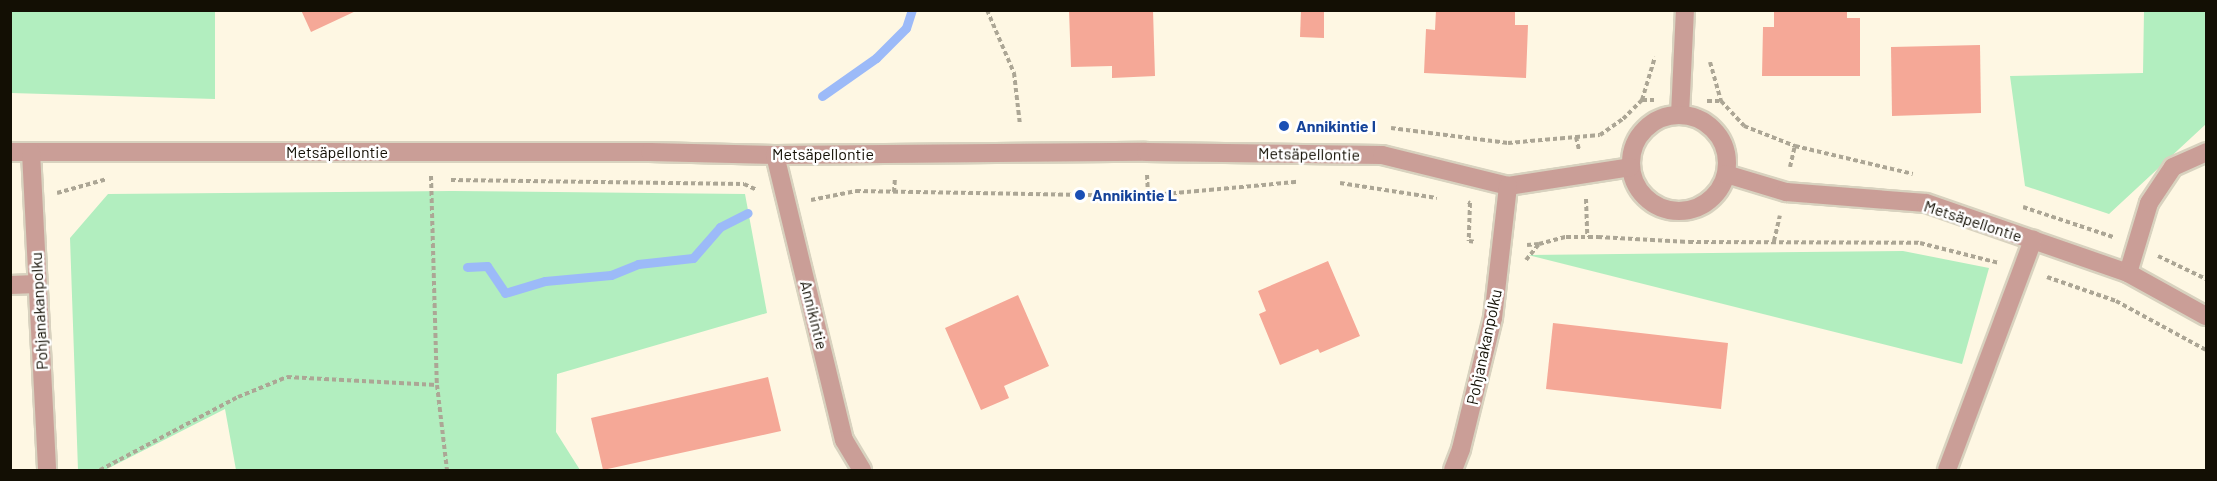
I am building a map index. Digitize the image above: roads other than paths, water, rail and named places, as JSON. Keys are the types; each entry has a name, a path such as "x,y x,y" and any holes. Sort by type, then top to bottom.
{"street":[{"path":"1680,108 1685,10"},
{"path":"1680,108 1707,124 1717,134 1724,146 1727,160 1726,174 1720,188 1710,200 1697,208 1675,210 1654,204 1642,194 1634,181 1631,166 1633,151 1639,136 1650,125 1680,108"},
{"name":"Metsäpellontie","path":"10,152 650,152 775,155 1146,152 1382,155 1508,186 1631,166"},
{"name":"Pohjanakanpolku","path":"31,152 47,471"},
{"path":"2128,273 2148,202 2173,167 2206,152"},
{"name":"Annikintie","path":"775,155 844,440 862,471"},
{"name":"Metsäpellontie","path":"1726,174 1786,192 1926,203 2128,273 2206,315"},
{"name":"Pohjanakanpolku","path":"1453,471 1461,449 1493,318 1508,186"},
{"path":"1947,471 2033,240"},
{"path":"10,285 37,284"}],"waterway":[{"path":"822,96 876,58 906,28 912,10"},
{"path":"467,267 487,266 505,293 545,281 611,275 638,264 693,258 720,227 748,213"}],"place":[{"name":"Annikintie I","path":"1284,126"},
{"name":"Annikintie L","path":"1080,195"}]}
